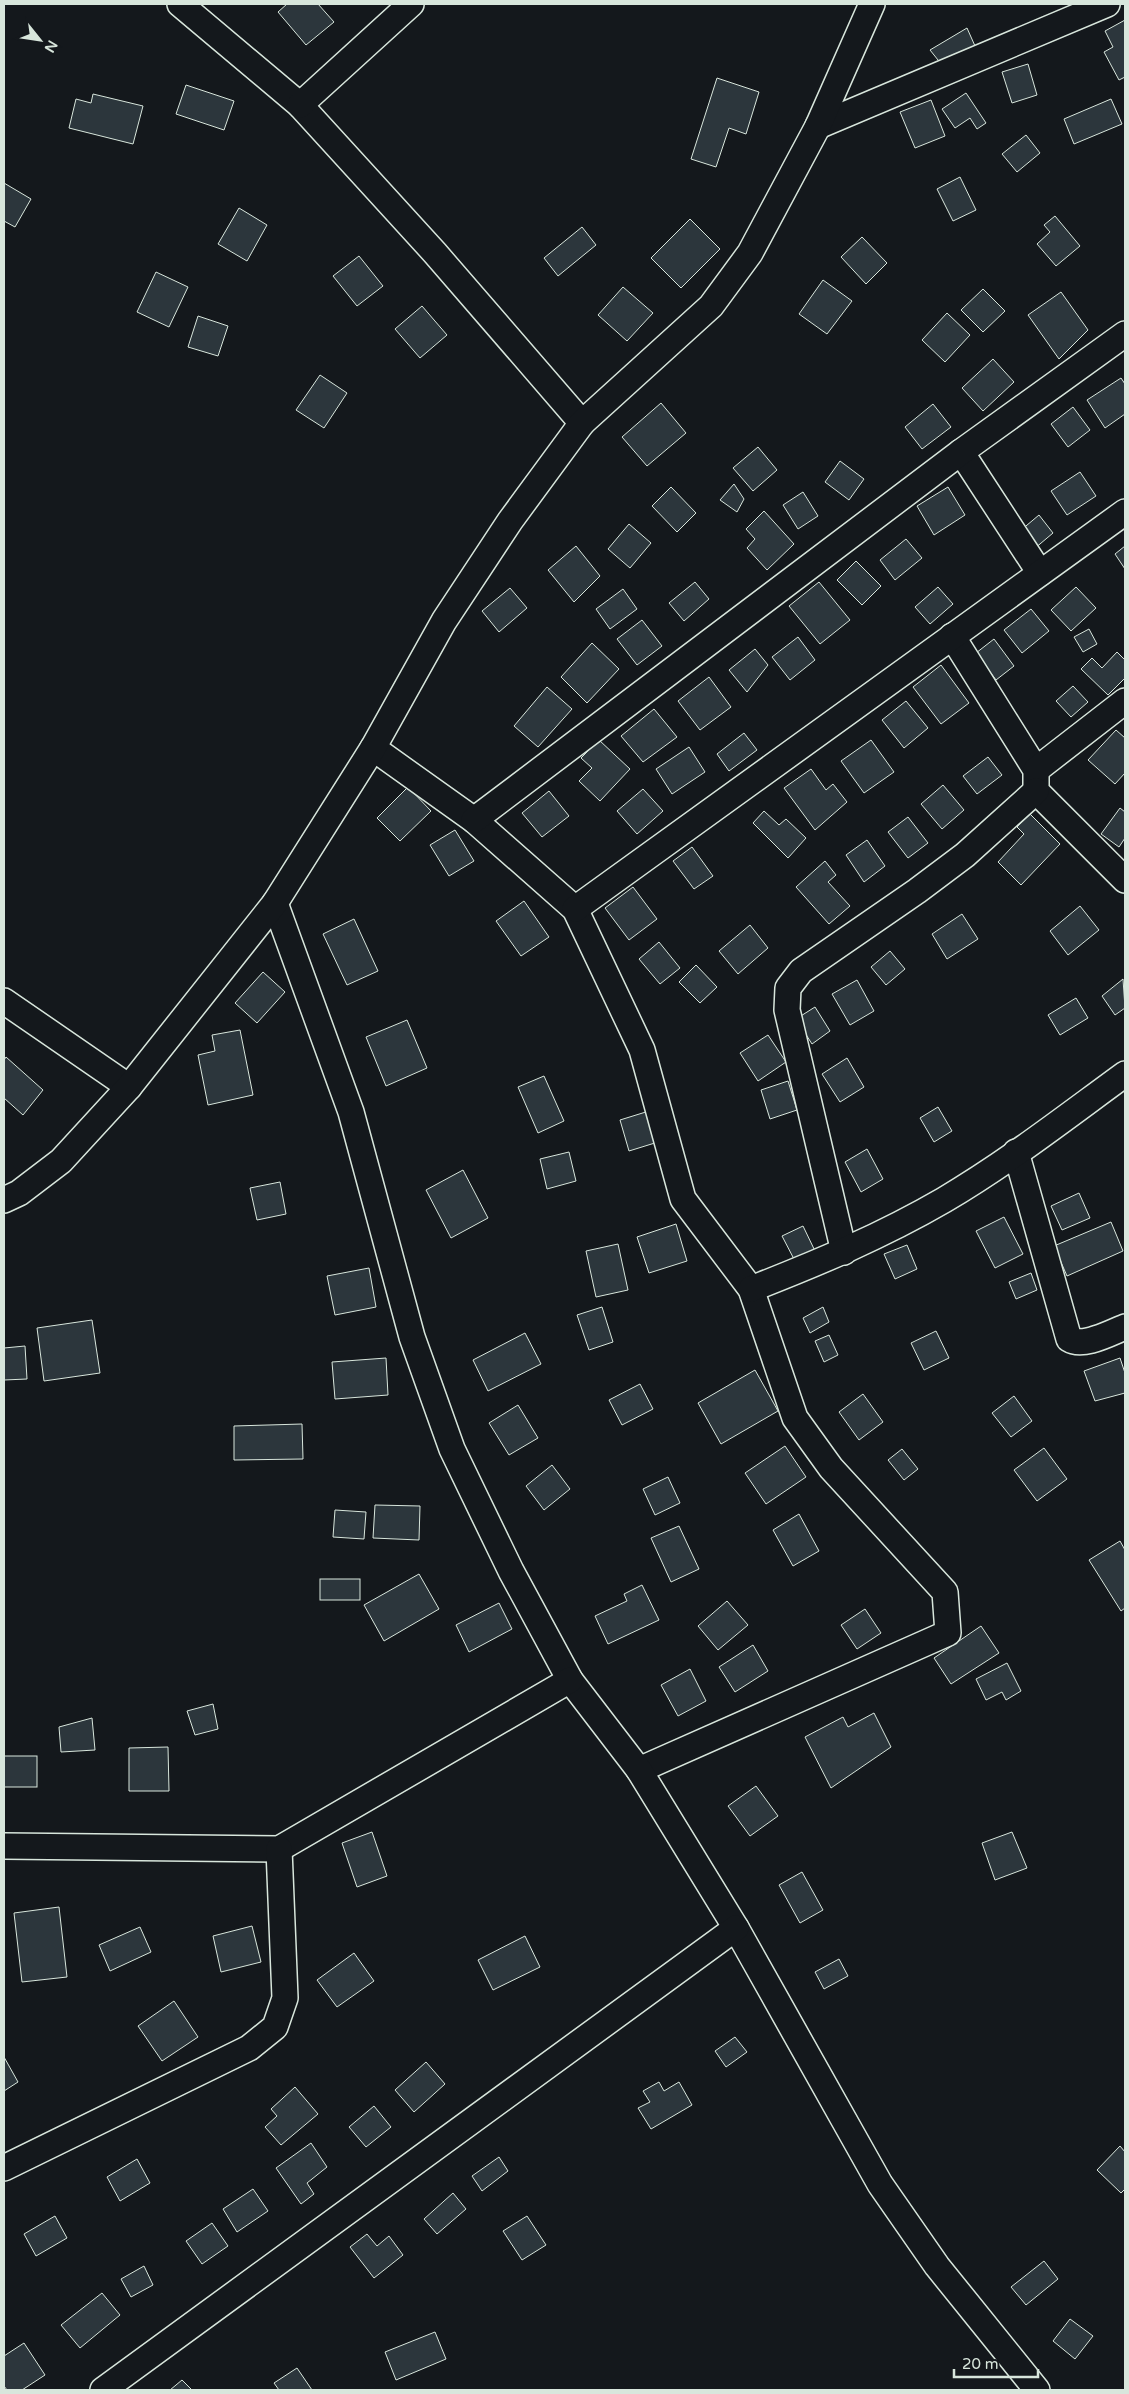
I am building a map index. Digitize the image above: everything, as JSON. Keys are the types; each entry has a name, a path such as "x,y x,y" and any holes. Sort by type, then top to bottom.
{"street":[{"path":"180,4 300,105 435,254 582,423"},
{"path":"300,105 410,4"},
{"path":"4,1200 19,1192 62,1161 130,1087 275,903 373,748 444,621 510,521 582,423 711,306 750,254 818,126 872,4"},
{"path":"818,126 1107,4"},
{"path":"474,820 960,452 1125,334"},
{"path":"960,452 1040,573"},
{"path":"575,910 1125,512"},
{"path":"952,636 1036,781 1123,872"},
{"path":"844,1252 787,1010 788,988 800,971 917,892 965,855 1036,781 1125,701"},
{"path":"373,748 474,820 575,910 642,1050 683,1198 751,1289 795,1418 831,1468 945,1592 948,1633 639,1770"},
{"path":"275,903 351,1112 412,1337 452,1449 511,1571 570,1680 639,1770 736,1928 880,2184 937,2266 1037,2390"},
{"path":"4,1001 130,1087"},
{"path":"751,1289 844,1252 945,1199 1016,1152 1125,1074"},
{"path":"1016,1152 1069,1339 1075,1343 1083,1342 1125,1328"},
{"path":"4,1846 278,1849 570,1680"},
{"path":"4,2168 249,2048 275,2026 285,1998 278,1849"},
{"path":"104,2390 736,1928"}],"building":[{"path":"287,4 318,4 334,22 306,45 278,12"},
{"path":"1125,20 1125,77 1119,80 1104,52 1113,47 1105,31"},
{"path":"967,28 975,46 942,65 930,50"},
{"path":"1028,64 1037,95 1012,103 1002,72"},
{"path":"717,78 759,92 746,134 729,128 716,167 691,159"},
{"path":"186,85 234,101 224,130 176,114"},
{"path":"966,93 986,123 977,129 970,118 955,128 942,109"},
{"path":"93,94 143,106 133,144 69,128 76,99 91,103"},
{"path":"1111,99 1122,124 1074,144 1064,119"},
{"path":"931,100 945,136 915,148 900,112"},
{"path":"1026,135 1040,153 1017,172 1002,154"},
{"path":"960,177 976,210 953,221 937,189"},
{"path":"4,183 31,199 15,227 4,221"},
{"path":"239,208 267,225 247,261 218,244"},
{"path":"1055,216 1080,246 1056,266 1037,244 1050,232 1044,225"},
{"path":"690,219 720,249 681,288 651,258"},
{"path":"582,227 596,245 558,276 544,258"},
{"path":"862,237 887,263 866,284 841,257"},
{"path":"359,256 383,286 357,306 333,276"},
{"path":"156,272 188,287 169,327 137,312"},
{"path":"823,280 852,301 827,334 799,314"},
{"path":"623,287 653,313 627,341 598,315"},
{"path":"983,289 1005,311 983,332 961,310"},
{"path":"1061,292 1088,330 1059,359 1028,315"},
{"path":"422,306 447,335 420,358 395,329"},
{"path":"947,313 970,335 945,362 922,340"},
{"path":"198,316 228,326 218,356 188,347"},
{"path":"993,359 1014,382 983,411 962,388"},
{"path":"320,375 347,393 324,428 296,410"},
{"path":"1121,378 1125,384 1125,414 1105,428 1087,400"},
{"path":"661,403 686,433 647,466 622,437"},
{"path":"933,404 951,427 922,449 905,427"},
{"path":"1073,407 1090,430 1068,447 1051,424"},
{"path":"758,447 777,470 753,491 733,468"},
{"path":"840,461 864,479 849,500 825,482"},
{"path":"1080,472 1096,496 1067,515 1051,491"},
{"path":"734,484 744,499 737,512 720,500"},
{"path":"671,487 696,513 677,532 652,506"},
{"path":"948,487 965,515 934,535 917,506"},
{"path":"803,492 818,516 798,529 783,505"},
{"path":"764,511 794,544 767,570 747,548 755,539 746,529"},
{"path":"1039,515 1053,533 1034,549 1020,531"},
{"path":"629,524 651,543 630,568 608,549"},
{"path":"906,539 922,558 895,580 880,560"},
{"path":"576,546 600,576 574,602 548,570"},
{"path":"1125,546 1125,569 1115,554"},
{"path":"856,561 881,586 862,605 837,580"},
{"path":"695,582 709,599 684,621 669,603"},
{"path":"819,582 850,620 820,644 789,606"},
{"path":"938,587 953,604 930,624 915,607"},
{"path":"1076,587 1096,608 1071,631 1051,610"},
{"path":"510,588 527,608 499,632 482,611"},
{"path":"623,589 637,609 610,629 596,609"},
{"path":"1031,609 1049,631 1022,653 1004,630"},
{"path":"642,620 662,646 637,665 617,639"},
{"path":"1089,629 1097,644 1083,652 1074,637"},
{"path":"798,637 815,660 790,680 772,657"},
{"path":"994,639 1014,666 996,680 976,653"},
{"path":"592,643 619,669 587,703 561,677"},
{"path":"755,649 768,665 747,692 729,670"},
{"path":"1117,652 1125,660 1125,678 1108,695 1081,669 1092,658 1102,668"},
{"path":"941,665 969,703 941,724 913,687"},
{"path":"709,677 731,707 700,730 678,701"},
{"path":"1073,686 1088,702 1071,717 1056,701"},
{"path":"547,687 572,709 538,747 514,726"},
{"path":"906,701 928,728 904,748 882,720"},
{"path":"654,709 677,737 643,762 621,736"},
{"path":"1116,730 1125,738 1125,773 1115,784 1088,760"},
{"path":"744,733 757,750 729,771 717,754"},
{"path":"599,740 630,769 600,801 579,781 592,768 581,758"},
{"path":"871,740 894,772 864,793 841,761"},
{"path":"689,747 705,772 672,794 656,769"},
{"path":"988,757 1002,775 977,794 963,776"},
{"path":"811,769 826,790 833,784 847,802 815,830 784,788"},
{"path":"943,785 964,810 942,829 921,804"},
{"path":"408,787 431,811 400,841 377,818"},
{"path":"643,789 663,811 637,834 617,811"},
{"path":"549,791 569,816 542,837 522,813"},
{"path":"1120,808 1125,812 1125,838 1119,847 1101,834"},
{"path":"764,811 779,825 786,819 806,838 788,858 753,823"},
{"path":"1030,814 1060,844 1021,885 998,862 1024,834 1017,827"},
{"path":"908,817 928,843 908,858 888,832"},
{"path":"455,830 474,861 449,876 430,845"},
{"path":"867,840 885,866 864,882 846,855"},
{"path":"692,847 713,876 694,889 673,861"},
{"path":"825,861 836,875 828,882 850,906 829,924 796,887"},
{"path":"633,887 657,919 629,940 605,908"},
{"path":"524,901 549,937 521,956 496,921"},
{"path":"1080,906 1099,930 1068,955 1050,931"},
{"path":"962,914 978,939 947,959 932,934"},
{"path":"354,919 378,971 347,985 323,934"},
{"path":"750,925 768,948 738,974 719,951"},
{"path":"659,942 680,968 660,984 639,959"},
{"path":"890,951 905,969 886,985 871,967"},
{"path":"696,965 717,987 700,1003 679,982"},
{"path":"263,972 285,992 257,1023 235,1003"},
{"path":"1123,979 1125,1008 1115,1015 1102,996"},
{"path":"857,980 874,1011 850,1025 832,994"},
{"path":"1076,998 1088,1018 1060,1035 1048,1015"},
{"path":"815,1007 830,1031 812,1044 796,1019"},
{"path":"407,1020 427,1068 386,1086 366,1037"},
{"path":"240,1030 253,1095 208,1105 198,1055 215,1051 212,1035"},
{"path":"768,1035 786,1062 758,1081 740,1053"},
{"path":"6,1057 43,1090 23,1115 4,1098 4,1060"},
{"path":"847,1058 864,1087 840,1102 822,1074"},
{"path":"544,1076 564,1121 538,1133 518,1087"},
{"path":"788,1081 797,1110 770,1119 761,1090"},
{"path":"938,1107 952,1131 934,1142 920,1118"},
{"path":"649,1111 658,1142 629,1151 620,1120"},
{"path":"867,1149 883,1179 861,1192 845,1162"},
{"path":"569,1152 576,1181 547,1189 540,1159"},
{"path":"463,1170 488,1218 451,1238 426,1190"},
{"path":"280,1182 286,1214 257,1220 250,1188"},
{"path":"1079,1193 1090,1218 1062,1230 1051,1206"},
{"path":"1004,1217 1023,1254 995,1268 976,1231"},
{"path":"1111,1222 1123,1251 1067,1276 1054,1246"},
{"path":"676,1224 687,1261 649,1273 637,1237"},
{"path":"803,1226 815,1251 795,1261 782,1236"},
{"path":"618,1244 628,1290 596,1297 586,1251"},
{"path":"907,1245 917,1269 895,1279 884,1254"},
{"path":"369,1268 376,1307 335,1315 327,1276"},
{"path":"1031,1273 1037,1290 1016,1299 1009,1282"},
{"path":"602,1307 613,1342 589,1350 577,1315"},
{"path":"823,1307 829,1322 810,1333 803,1318"},
{"path":"92,1320 100,1373 44,1381 37,1328"},
{"path":"936,1331 949,1358 924,1370 911,1343"},
{"path":"525,1333 541,1364 488,1391 473,1360"},
{"path":"829,1335 838,1355 824,1362 815,1341"},
{"path":"25,1346 27,1379 4,1380 4,1348"},
{"path":"386,1358 388,1395 335,1399 332,1362"},
{"path":"1120,1358 1125,1373 1125,1393 1095,1401 1084,1371"},
{"path":"755,1370 778,1411 721,1444 698,1403"},
{"path":"640,1384 653,1409 622,1425 609,1400"},
{"path":"863,1394 883,1422 859,1440 839,1412"},
{"path":"1014,1396 1032,1421 1011,1437 992,1413"},
{"path":"518,1405 538,1438 509,1455 489,1423"},
{"path":"302,1424 303,1459 234,1460 234,1426"},
{"path":"785,1446 806,1477 766,1504 745,1473"},
{"path":"1044,1448 1067,1479 1037,1501 1014,1470"},
{"path":"902,1449 918,1469 904,1480 888,1460"},
{"path":"552,1465 570,1489 544,1510 526,1486"},
{"path":"668,1477 680,1503 655,1515 643,1489"},
{"path":"375,1505 420,1506 419,1540 373,1538"},
{"path":"335,1510 366,1512 364,1539 333,1537"},
{"path":"799,1514 819,1551 793,1566 773,1530"},
{"path":"679,1526 699,1569 671,1582 651,1538"},
{"path":"1120,1541 1125,1550 1125,1608 1121,1611 1089,1560"},
{"path":"419,1574 439,1609 384,1641 364,1605"},
{"path":"320,1579 360,1579 360,1600 320,1600"},
{"path":"642,1585 659,1620 608,1644 595,1616 627,1601 624,1594"},
{"path":"727,1601 748,1625 718,1650 698,1626"},
{"path":"499,1603 512,1629 469,1652 456,1625"},
{"path":"865,1609 881,1633 857,1649 841,1625"},
{"path":"981,1626 999,1653 951,1684 934,1658"},
{"path":"753,1645 768,1671 735,1692 719,1667"},
{"path":"1007,1663 1021,1691 1006,1700 1002,1692 986,1700 976,1679"},
{"path":"690,1669 706,1701 678,1716 661,1685"},
{"path":"213,1704 218,1729 195,1735 187,1711"},
{"path":"874,1713 891,1747 831,1788 805,1737 843,1717 848,1727"},
{"path":"92,1718 95,1750 61,1752 59,1727"},
{"path":"168,1747 169,1791 129,1791 129,1748"},
{"path":"4,1756 37,1756 37,1787 4,1787"},
{"path":"756,1786 778,1816 750,1836 728,1806"},
{"path":"372,1832 387,1876 357,1887 342,1843"},
{"path":"1012,1832 1027,1868 995,1880 982,1843"},
{"path":"802,1872 823,1910 800,1923 779,1885"},
{"path":"59,1907 67,1977 22,1982 14,1913"},
{"path":"252,1926 261,1962 221,1972 213,1936"},
{"path":"140,1927 151,1952 110,1971 99,1945"},
{"path":"525,1936 540,1967 493,1990 478,1960"},
{"path":"354,1953 374,1981 337,2007 317,1980"},
{"path":"839,1959 848,1976 824,1989 815,1972"},
{"path":"174,2001 198,2037 162,2061 138,2026"},
{"path":"735,2037 747,2052 726,2067 715,2051"},
{"path":"4,2057 18,2082 4,2091"},
{"path":"426,2062 445,2084 414,2112 395,2090"},
{"path":"659,2082 664,2091 679,2082 692,2105 651,2129 638,2108 650,2102 643,2091"},
{"path":"295,2087 318,2114 281,2145 265,2127 277,2116 271,2109"},
{"path":"374,2106 391,2127 366,2147 349,2127"},
{"path":"311,2143 327,2167 307,2183 314,2194 301,2204 276,2168"},
{"path":"1120,2146 1125,2152 1125,2189 1121,2193 1097,2170"},
{"path":"499,2157 508,2171 482,2191 472,2176"},
{"path":"137,2159 150,2183 120,2201 107,2177"},
{"path":"253,2189 268,2211 237,2232 223,2209"},
{"path":"453,2193 466,2209 437,2234 424,2219"},
{"path":"55,2216 67,2238 36,2256 24,2234"},
{"path":"527,2216 546,2245 522,2260 503,2231"},
{"path":"212,2223 228,2246 202,2264 186,2241"},
{"path":"367,2234 377,2246 389,2236 403,2255 374,2278 350,2247"},
{"path":"1044,2261 1058,2279 1026,2305 1011,2287"},
{"path":"144,2266 153,2285 131,2297 121,2279"},
{"path":"102,2293 120,2315 80,2348 61,2325"},
{"path":"1070,2319 1093,2336 1075,2359 1053,2341"},
{"path":"435,2332 446,2359 396,2380 385,2352"},
{"path":"24,2343 45,2375 22,2390 7,2390 4,2386 4,2356"},
{"path":"297,2368 312,2390 279,2390 274,2383"},
{"path":"182,2380 192,2390 170,2390"}]}
